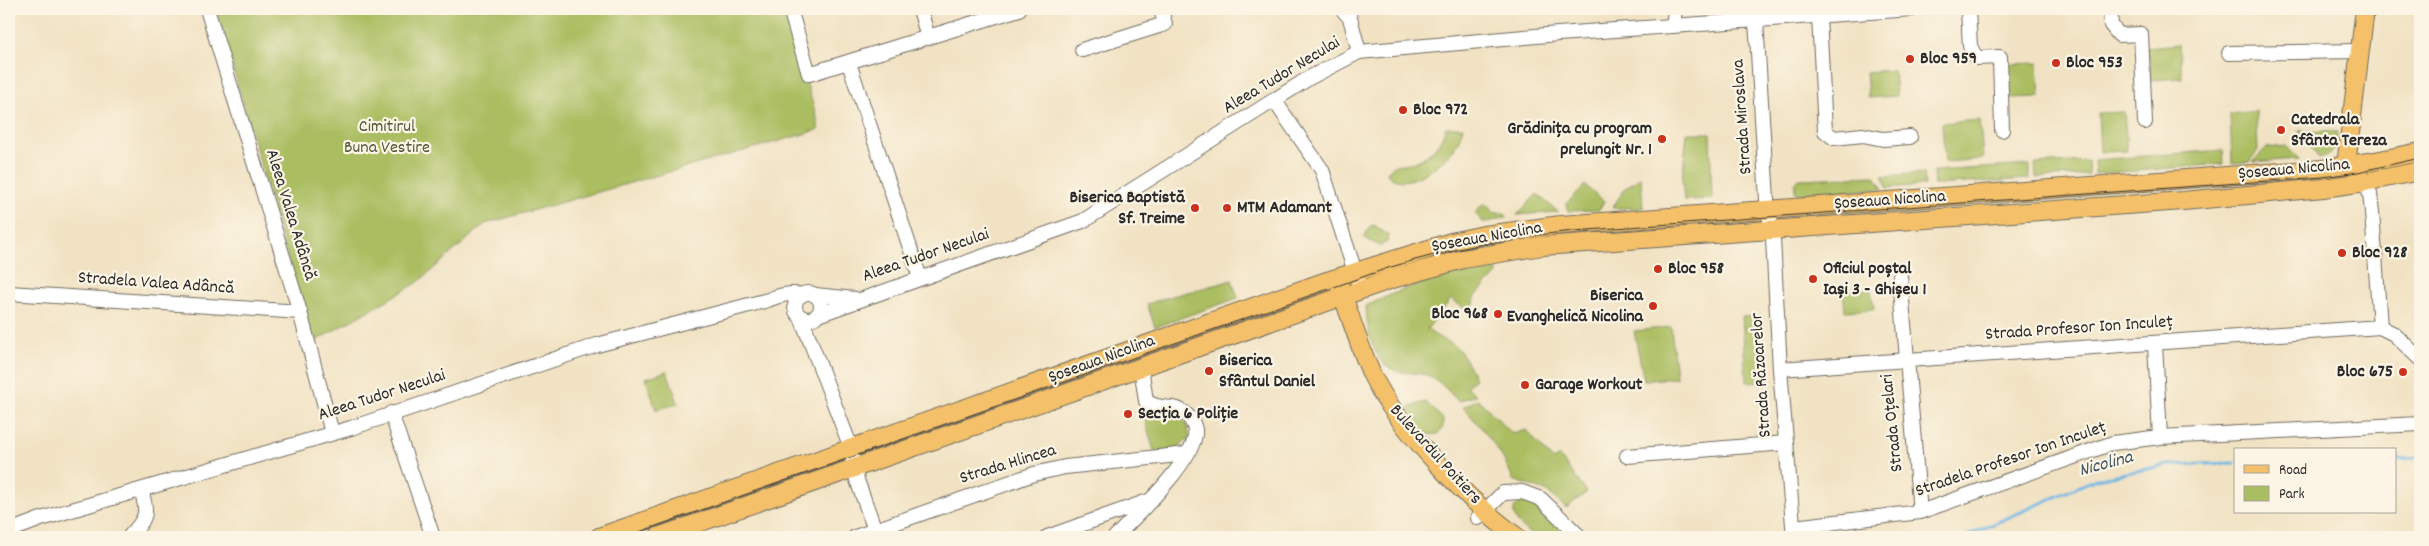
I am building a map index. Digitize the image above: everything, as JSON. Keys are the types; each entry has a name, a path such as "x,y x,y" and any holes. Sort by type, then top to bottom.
{"main road":[{"path":"2365,9 2347,157 2366,182"},
{"name":"Șoseaua Nicolina","path":"599,537 1332,279 1428,248 1492,234 1561,225 2173,181 2353,165 2420,152"},
{"name":"Șoseaua Nicolina","path":"658,537 1362,290 1435,266 1514,249 2183,201 2366,182 2420,171"},
{"name":"Bulevardul Poitiers","path":"1332,279 1364,381 1378,407 1426,464 1481,515 1500,537"},
{"name":"Bulevardul Poitiers","path":"1481,515 1517,537"}],"street":[{"name":"Aleea Valea Adâncă","path":"207,9 300,312 332,433"},
{"path":"790,9 809,74 1019,9"},
{"path":"920,9 928,38"},
{"path":"1082,50 1165,24 1160,9"},
{"path":"1342,9 1350,18 1359,52"},
{"path":"1673,26 1675,9"},
{"name":"Aleea Tudor Neculai","path":"807,315 838,309 858,300 1082,221 1310,78 1359,52 1427,44 1912,9"},
{"path":"1968,9 1970,46 1976,58 2000,57 2002,130"},
{"path":"2110,9 2111,25 2119,35 2141,34 2145,122"},
{"path":"1819,16 1825,131 1834,138 1863,135 1883,139 1910,138"},
{"name":"Strada Miroslava","path":"1756,20 1769,210"},
{"path":"2229,53 2359,51"},
{"path":"849,63 920,278"},
{"path":"1274,100 1322,170 1362,290"},
{"path":"2366,182 2370,194 2372,212 2380,327 2394,334 2420,359"},
{"name":"Strada Răzoarelor","path":"1769,210 1772,229 1780,369 1794,532"},
{"name":"Strada Oțelari","path":"1900,277 1905,360 1920,512"},
{"name":"Stradela Valea Adâncă","path":"9,293 300,312"},
{"name":"Aleea Tudor Neculai","path":"9,531 332,433 597,345 790,293 858,300"},
{"path":"807,315 821,304 808,295 796,300 807,315 809,340 850,449 873,534"},
{"path":"768,300 807,315"},
{"name":"Strada Profesor Ion Inculeț","path":"1780,369 2380,327"},
{"path":"2155,344 2160,437"},
{"path":"1115,537 1152,500 1187,454 1196,431 1185,413 1175,407 1157,406 1146,401 1141,367"},
{"path":"391,413 433,537"},
{"name":"Stradela Profesor Ion Inculeț","path":"1794,532 1920,512 2113,443 2160,437 2420,424"},
{"path":"1627,456 1786,443"},
{"name":"Strada Hlincea","path":"855,537 873,534 1034,474 1065,467 1187,454"},
{"path":"129,537 142,523 146,513 141,490"},
{"path":"1481,515 1503,493 1532,494 1548,505 1580,537"},
{"path":"1047,537 1152,500"}],"green space":[{"name":"Cimitirul Buna Vestire","path":"216,9 785,9 818,122 818,130 485,224 417,283 312,343"},
{"path":"2179,44 2182,78 2150,80 2147,47"},
{"path":"2038,63 2040,97 2005,98 2004,64"},
{"path":"1894,70 1896,96 1868,98 1866,72"},
{"path":"2256,111 2258,150 2249,162 2232,163 2230,114"},
{"path":"2124,112 2127,151 2100,152 2098,113"},
{"path":"1980,120 1983,159 1945,162 1942,123"},
{"path":"1445,127 1463,127 1454,149 1441,162 1422,175 1403,181 1394,179 1387,174 1391,167 1417,161 1433,150 1441,139"},
{"path":"2299,131 2338,132 2334,149 2332,152 2319,158 2300,137"},
{"path":"1687,133 1710,133 1712,199 1684,200 1682,180"},
{"path":"2286,146 2300,159 2252,162 2266,148"},
{"path":"2223,150 2224,164 2095,174 2094,160"},
{"path":"2088,161 2089,175 2036,178 2035,164"},
{"path":"2030,165 2030,179 1934,185 1933,171"},
{"path":"1924,173 1925,185 1888,188 1882,176"},
{"path":"1875,176 1883,189 1799,194 1795,192 1795,184 1799,179"},
{"path":"1641,177 1643,208 1612,208 1626,187"},
{"path":"1585,185 1604,201 1599,210 1568,211 1567,203"},
{"path":"1537,194 1558,212 1517,215"},
{"path":"1484,203 1495,213 1504,213 1507,217 1484,223 1475,213"},
{"path":"1374,225 1389,236 1387,242 1380,246 1364,238 1369,227"},
{"path":"1496,268 1497,274 1475,296 1474,304 1465,309 1451,299 1427,329 1451,343 1462,354 1475,379 1467,386 1476,395 1458,401 1433,378 1394,370 1386,366 1380,359 1369,333 1366,306 1396,292 1446,275 1463,271"},
{"path":"1232,280 1238,298 1155,327 1147,304"},
{"path":"1871,289 1874,309 1845,311 1843,291"},
{"path":"1759,316 1764,381 1746,382 1742,317"},
{"path":"1671,327 1676,378 1644,380 1634,331"},
{"path":"667,371 678,403 656,410 646,378"},
{"path":"1478,399 1513,434 1526,430 1553,460 1559,456 1587,492 1566,508 1546,491 1513,480 1498,450 1463,407"},
{"path":"1426,402 1443,419 1443,427 1438,434 1424,433 1407,416 1410,406"},
{"path":"1154,412 1173,415 1186,425 1189,438 1175,451 1154,451 1143,413"},
{"path":"1528,501 1546,513 1568,537 1539,538 1524,529 1515,518 1514,513 1515,507 1519,503"}],"waterway":[{"name":"Nicolina","path":"2396,459 2420,458"},
{"name":"Nicolina","path":"1964,537 2096,479 2167,465 2234,463"}],"tram line":[{"path":"625,537 1388,268 1480,245 1574,231 2322,177 2358,172 2420,158"}],"place":[{"name":"Bloc 959","path":"1910,59"},
{"name":"Bloc 953","path":"2056,63"},
{"name":"Bloc 972","path":"1403,110"},
{"name":"Catedrala Sfânta Tereza","path":"2281,130"},
{"name":"Grădinița cu program prelungit Nr. 1","path":"1662,139"},
{"name":"Biserica Baptistă Sf. Treime","path":"1195,208"},
{"name":"MTM Adamant","path":"1227,208"},
{"name":"Bloc 928","path":"2342,253"},
{"name":"Bloc 958","path":"1658,269"},
{"name":"Oficiul poștal Iași 3 - Ghișeu 1","path":"1813,279"},
{"name":"Biserica Evanghelică Nicolina","path":"1653,306"},
{"name":"Bloc 968","path":"1498,314"},
{"name":"Biserica Sfântul Daniel","path":"1209,371"},
{"name":"Bloc 675","path":"2403,372"},
{"name":"Garage Workout","path":"1525,385"},
{"name":"Secția 6 Poliție","path":"1128,414"}]}
